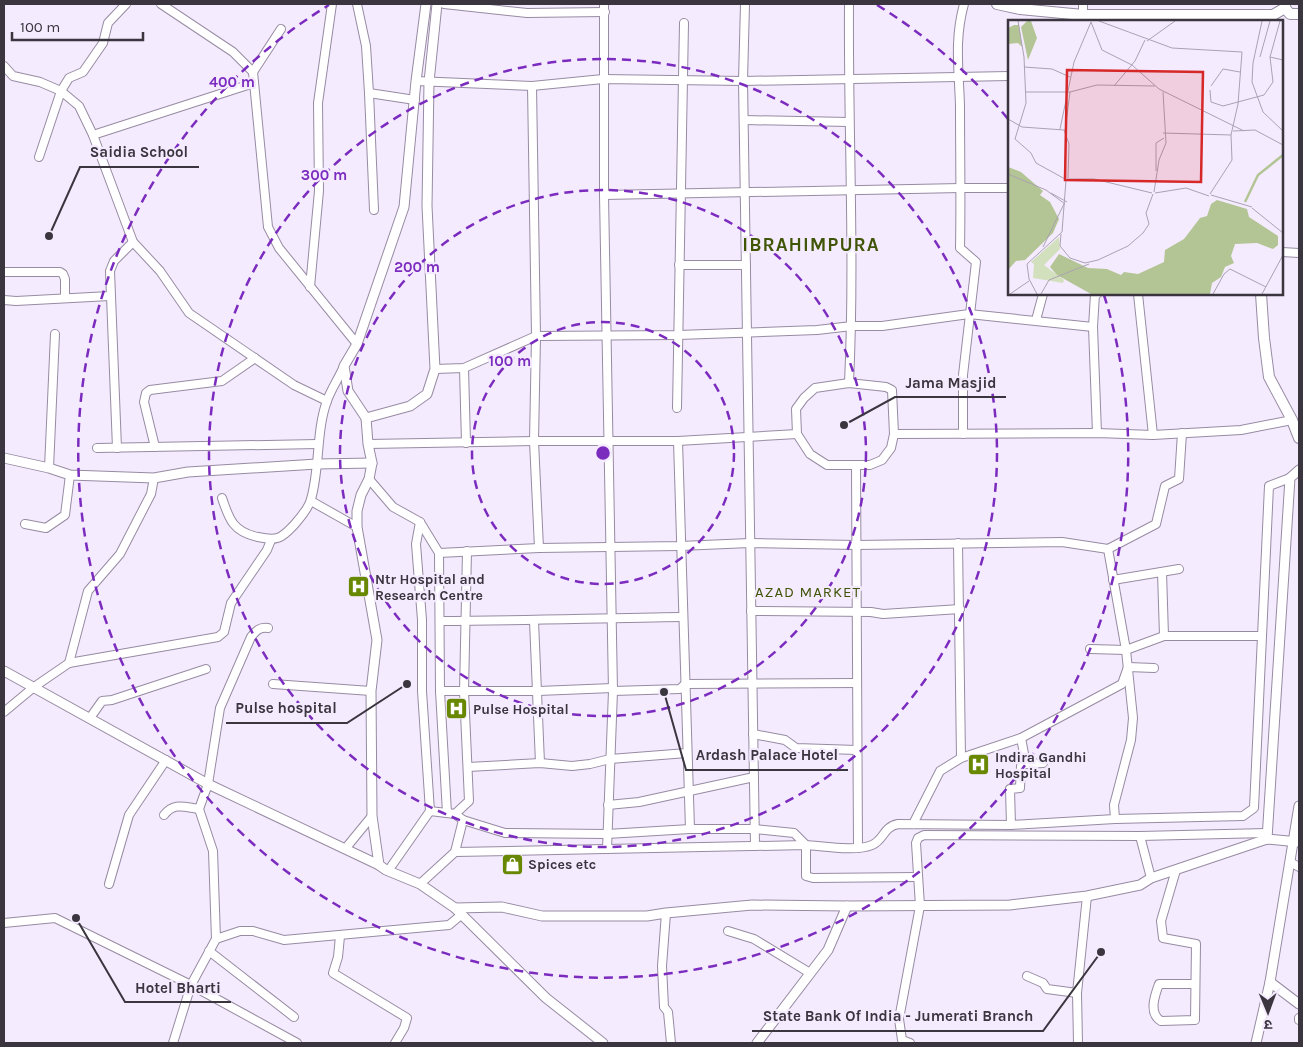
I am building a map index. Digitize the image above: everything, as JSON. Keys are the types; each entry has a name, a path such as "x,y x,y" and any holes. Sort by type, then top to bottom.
{"main road":[{"path":"997,4 1020,9 1083,15 1095,18 1272,18 1285,6 1290,14 1299,14"},
{"path":"1261,295 1269,377 1296,420 1299,438"}],"street":[{"path":"39,156 62,91 69,78 84,72 103,43 108,23 126,4"},
{"path":"161,4 232,52 253,72"},
{"path":"310,288 319,191 319,96 332,4"},
{"path":"357,4 366,46 374,210"},
{"path":"222,498 230,522 249,535 271,540 283,537 298,521 311,501 318,444 326,401 356,344 404,207 416,81 426,4"},
{"path":"366,418 410,406 427,394 435,369 427,206 429,82 436,4"},
{"path":"444,4 527,13 605,12"},
{"path":"604,4 607,441 613,689 607,849"},
{"path":"745,4 743,80 755,846"},
{"path":"849,4 848,78 852,190 852,326 849,383"},
{"path":"963,434 964,375 976,262 960,248 961,188 957,47 958,24 964,4"},
{"path":"1083,4 1083,15"},
{"path":"677,408 684,23"},
{"path":"281,29 253,72 268,227 279,248 356,344"},
{"path":"4,66 13,76 40,82 62,91 79,106 133,242 160,272 189,313 294,386 326,401"},
{"path":"416,81 532,86 604,79 743,80 1008,76"},
{"path":"92,135 254,83"},
{"path":"532,86 536,336 534,441 539,548"},
{"path":"369,93 415,100"},
{"path":"744,120 849,122"},
{"path":"411,137 429,139"},
{"path":"604,195 1008,188"},
{"path":"117,448 110,271 114,261 133,242"},
{"path":"1283,252 1299,253"},
{"path":"679,265 746,265"},
{"path":"4,272 60,272 64,274 65,279 65,298"},
{"path":"1036,320 1043,295"},
{"path":"1095,295 1093,327 1097,433"},
{"path":"1138,295 1153,435"},
{"path":"4,300 110,296"},
{"path":"435,369 464,368 536,336 678,335 817,330 852,326 882,326 969,314 1093,327"},
{"path":"49,468 55,334"},
{"path":"155,447 144,402 146,393 150,390 222,382 255,358"},
{"path":"344,366 348,391 366,418 372,463 369,479 361,495 357,511 357,527 377,640 371,690 372,816 379,865"},
{"path":"464,368 466,443"},
{"path":"849,383 886,387 892,390 894,434 890,448 882,460 870,465 827,465 810,454 797,434 796,409 815,388 849,383"},
{"path":"894,434 1097,433 1153,435 1241,430 1296,420"},
{"path":"439,553 539,548 611,548 750,543 856,545 958,542 1062,542 1108,549 1156,524 1165,486 1179,479 1182,433"},
{"path":"368,444 678,441 797,434"},
{"path":"678,441 690,829"},
{"path":"97,448 318,444"},
{"path":"4,458 49,468 70,475 154,478 188,472 317,464 372,463"},
{"path":"856,466 858,848"},
{"path":"455,852 806,845 858,848 873,845 891,825 1011,825 1115,819 1243,816 1254,808 1270,486 1290,478 1299,470"},
{"path":"25,524 46,528 65,515 70,475"},
{"path":"69,663 88,591 120,554 151,494 154,478"},
{"path":"1267,836 1290,478"},
{"path":"369,479 393,507 420,522 439,553 440,692 451,814"},
{"path":"311,501 357,527"},
{"path":"388,871 430,811 422,691 422,620 416,544 420,522"},
{"path":"4,712 34,687 69,663 218,637 224,632 231,603 267,550 271,540"},
{"path":"958,542 961,758"},
{"path":"1108,549 1112,580 1126,650 1133,718 1131,740 1114,805 1115,819"},
{"path":"451,814 469,801 464,691 467,551"},
{"path":"1112,580 1179,569"},
{"path":"1162,572 1164,636"},
{"path":"751,611 856,611 883,614 960,608"},
{"path":"440,620 534,621 682,618"},
{"path":"534,621 540,763"},
{"path":"173,1043 191,985 216,939 213,851 199,809 208,784 220,708 251,638 256,630 263,627 268,628"},
{"path":"1090,649 1126,650 1164,636 1262,636"},
{"path":"1128,667 1154,668"},
{"path":"913,824 940,771 961,758 1021,738 1122,684 1128,667"},
{"path":"90,718 102,701 112,700 206,669"},
{"path":"4,671 208,784 388,871 420,884 458,912 546,998 603,1043"},
{"path":"273,684 371,690"},
{"path":"440,692 680,689 685,684 857,684"},
{"path":"753,734 785,740 796,748 857,750"},
{"path":"1021,738 1026,764"},
{"path":"468,767 540,763 572,766 610,759 687,753"},
{"path":"108,884 129,815 166,760"},
{"path":"1011,825 1010,789 1020,788 1021,766 1042,763"},
{"path":"608,805 639,802 754,777"},
{"path":"164,815 169,808 175,806 199,809"},
{"path":"1256,1043 1270,982 1290,862 1296,842 1299,806"},
{"path":"430,811 451,814 505,834 607,834 690,829 755,829 794,833 806,845 806,876 813,878 918,877"},
{"path":"345,849 372,816"},
{"path":"420,884 455,852 463,820"},
{"path":"910,1043 902,1040 899,1019 920,906 916,844 918,838 924,835 1267,836 1296,842"},
{"path":"1140,836 1151,878"},
{"path":"216,939 240,931 253,931 284,940 449,926 458,912 502,906 542,916 647,916 752,905 1010,905 1087,896 1140,885 1151,878 1267,836"},
{"path":"1290,862 1299,867"},
{"path":"1176,870 1161,921 1163,938 1196,944 1195,1020 1161,1021 1157,1019 1154,1015 1154,1006 1159,984 1195,984"},
{"path":"1078,1043 1077,993 1087,896"},
{"path":"757,1043 828,950 847,906"},
{"path":"666,913 662,966 664,1007 668,1012 671,1043"},
{"path":"4,923 55,918 191,985 297,1043"},
{"path":"728,931 754,939 810,973"},
{"path":"340,936 338,957 333,973 407,1018 404,1028 394,1043"},
{"path":"209,951 294,1017"},
{"path":"1027,976 1043,984 1047,989 1077,993"},
{"path":"1270,982 1299,1004"}],"place":[{"name":"Saidia School","path":"49,236"},
{"name":"Jama Masjid","path":"844,425"},
{"name":"Ntr Hospital and Research Centre","path":"359,587"},
{"name":"Pulse hospital","path":"407,684"},
{"name":"Ardash Palace Hotel","path":"664,692"},
{"name":"Pulse Hospital","path":"457,709"},
{"name":"Indira Gandhi Hospital","path":"979,765"},
{"name":"Spices etc","path":"512,864"},
{"name":"Hotel Bharti","path":"76,918"},
{"name":"State Bank Of India - Jumerati Branch","path":"1101,952"}],"district":[{"name":"IBRAHIMPURA","path":"811,244"},
{"name":"AZAD MARKET","path":"808,592"}]}
